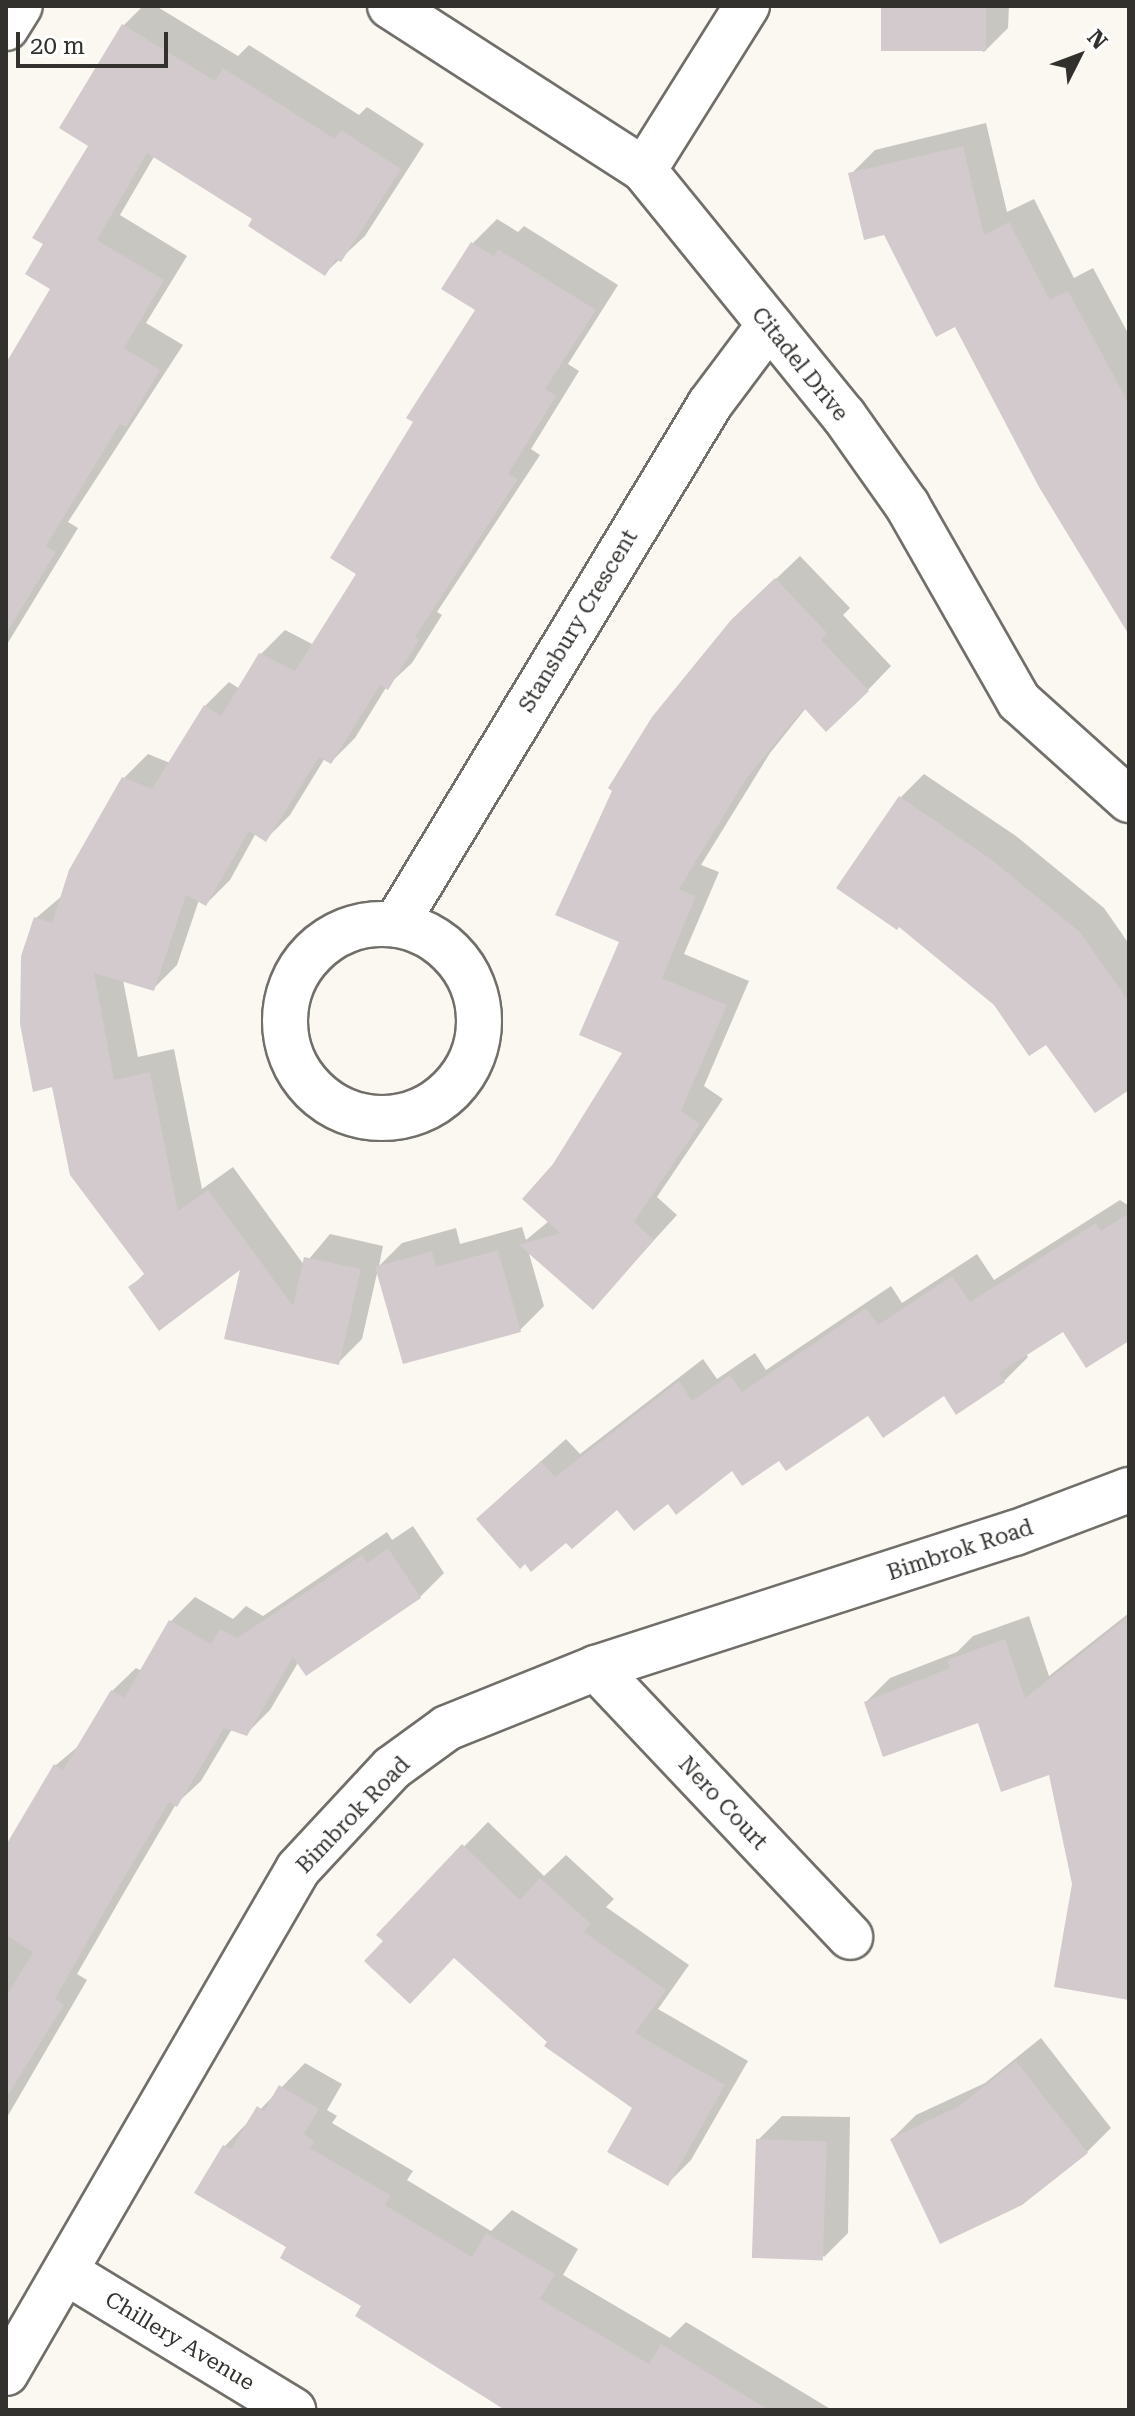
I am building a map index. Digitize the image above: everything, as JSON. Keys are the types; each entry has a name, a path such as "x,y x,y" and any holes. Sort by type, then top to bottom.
{"street":[{"path":"6,28 20,6"},
{"name":"Citadel Drive","path":"390,6 644,170 844,416 907,505 1019,701 1129,800"},
{"path":"644,170 747,6"},
{"name":"Stansbury Crescent","path":"396,924 710,404 769,325"},
{"path":"396,924 426,934 451,952 470,978 479,1008 478,1039 467,1069 435,1102 391,1119 360,1117 329,1104 305,1082 294,1062 284,1019 290,987 306,958 331,936 363,925 396,924"},
{"name":"Bimbrok Road","path":"6,2373 298,1869 392,1768 447,1728 596,1668 1015,1533 1129,1490"},
{"name":"Nero Court","path":"596,1668 850,1937"},
{"name":"Chillery Avenue","path":"66,2272 293,2410"}],"building":[{"path":"881,6 986,6 986,51 881,51"},
{"path":"122,24 215,81 223,68 335,139 341,130 401,169 341,262 336,259 325,276 248,226 252,219 147,153 97,240 164,280 124,348 160,370 126,427 120,424 46,546 56,552 6,634 6,363 50,289 25,274 43,244 32,238 88,146 59,128"},
{"path":"963,146 984,235 1009,222 1050,300 1068,291 1129,404 1129,635 1039,487 955,327 936,337 884,235 864,240 848,173"},
{"path":"471,242 494,256 498,249 596,310 545,389 556,396 508,474 518,479 415,637 419,640 388,690 380,685 331,764 319,757 266,842 249,831 206,906 186,895 154,991 94,973 114,1080 150,1072 178,1211 208,1190 293,1306 304,1257 361,1269 339,1365 224,1339 240,1270 159,1331 128,1287 145,1275 70,1175 52,1087 33,1092 20,1024 21,956 34,917 52,923 69,870 122,777 152,789 204,705 221,716 259,653 295,671 356,574 330,558 413,422 406,418 475,310 441,289"},
{"path":"775,578 827,633 821,640 869,691 826,732 804,708 746,779 679,889 696,896 662,978 727,1005 681,1111 700,1124 634,1222 654,1240 593,1310 519,1245 560,1233 522,1199 553,1164 622,1053 579,1035 619,942 555,915 612,791 608,788 652,717 731,620"},
{"path":"899,796 992,860 1080,932 1129,1002 1129,1090 1095,1113 1046,1045 1029,1056 994,1005 899,927 897,930 836,888"},
{"path":"1129,1213 1129,1341 1086,1368 1063,1332 999,1373 1005,1382 956,1415 944,1396 883,1438 868,1416 786,1471 779,1461 742,1486 732,1471 676,1515 668,1504 634,1531 617,1510 572,1549 566,1543 531,1572 525,1564 520,1569 476,1519 541,1461 555,1477 679,1381 692,1401 730,1375 742,1392 866,1308 878,1325 952,1276 970,1302 1096,1223 1101,1231"},
{"path":"498,1250 521,1332 403,1364 375,1267 432,1251 436,1267"},
{"path":"388,1548 421,1598 306,1676 293,1657 247,1736 224,1728 177,1807 169,1802 112,1898 55,1999 64,2005 6,2098 6,1997 33,1952 6,1935 6,1845 54,1764 63,1770 111,1690 124,1698 169,1620 211,1644 220,1629 237,1638 362,1555 367,1563"},
{"path":"1129,1616 1129,2000 1054,1987 1072,1884 1049,1775 1001,1792 978,1723 883,1757 864,1702 950,1668 947,1660 1005,1639 1025,1698"},
{"path":"462,1844 520,1900 540,1878 591,1924 584,1932 666,1990 635,2033 725,2085 668,2186 607,2152 632,2108 544,2046 547,2042 454,1958 410,2004 364,1961 383,1941 376,1935"},
{"path":"1016,2061 1088,2153 1022,2205 940,2244 890,2139 959,2106"},
{"path":"279,2085 319,2109 304,2134 314,2141 310,2148 390,2195 385,2205 472,2257 486,2233 555,2274 540,2299 649,2364 661,2344 769,2410 505,2410 355,2316 361,2306 280,2258 286,2247 194,2193 223,2145 231,2149 257,2106 264,2111"},
{"path":"756,2139 827,2141 823,2260 752,2258"}]}
